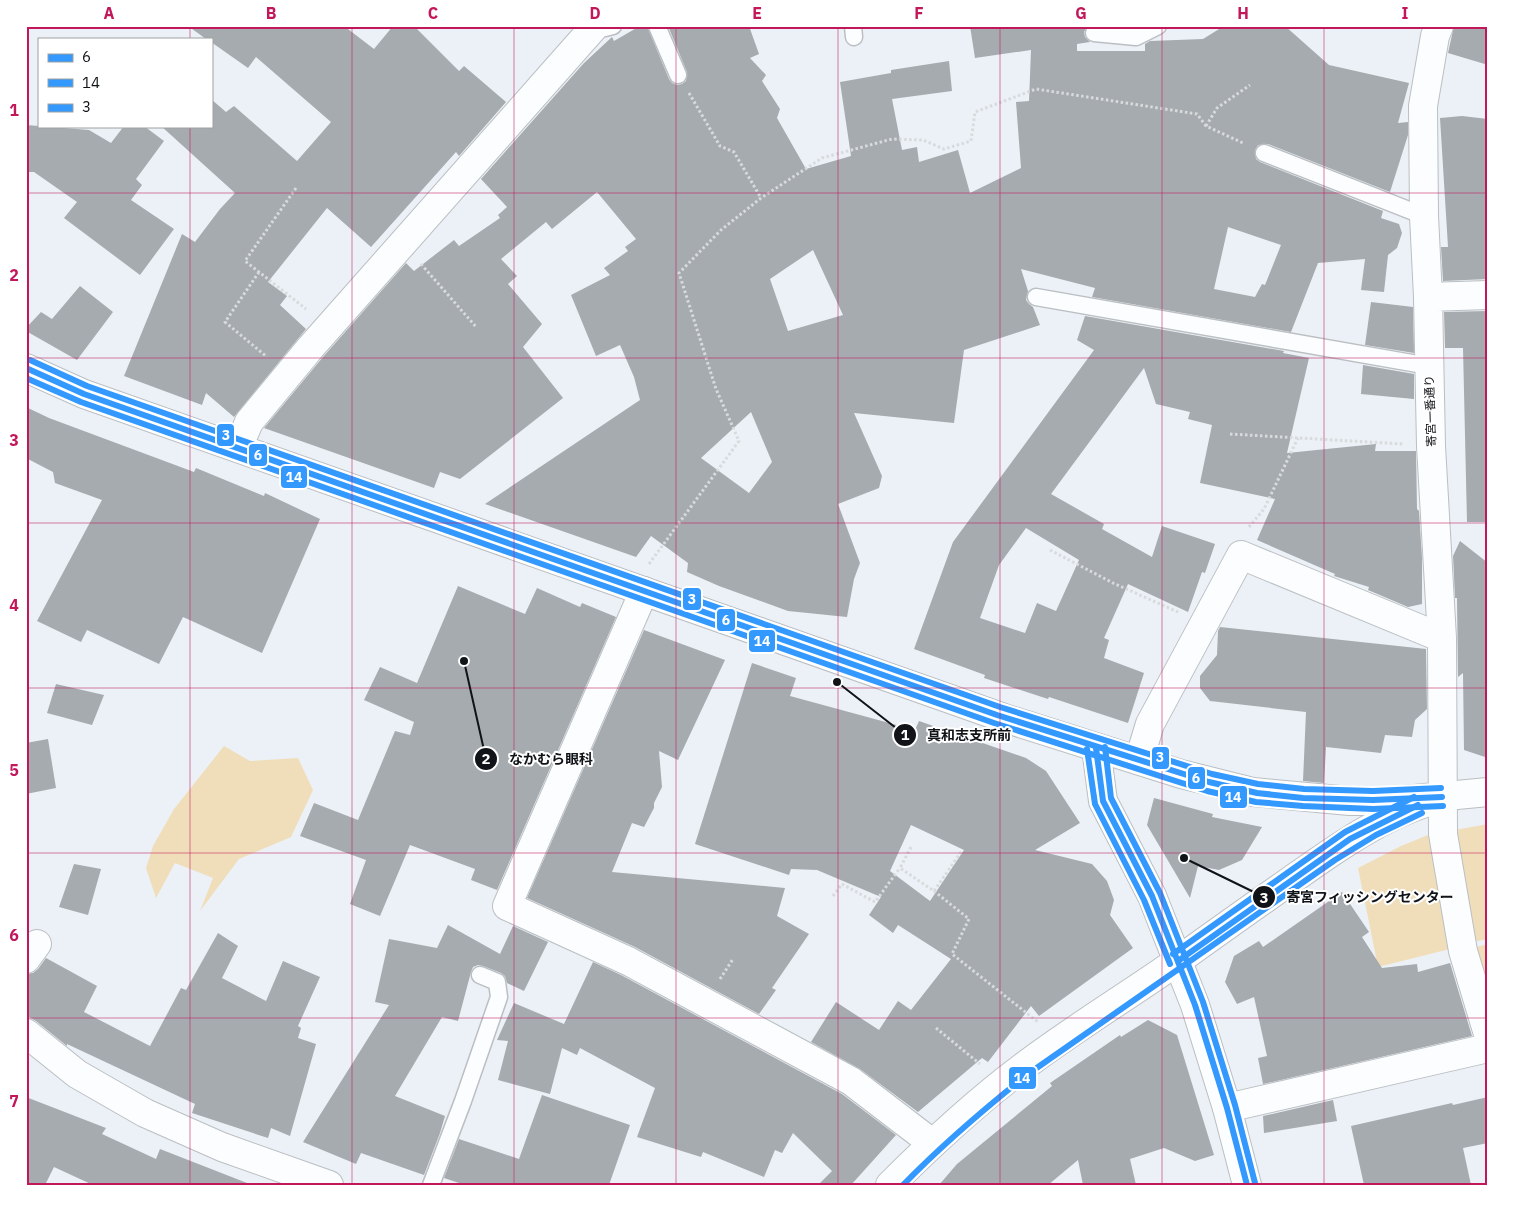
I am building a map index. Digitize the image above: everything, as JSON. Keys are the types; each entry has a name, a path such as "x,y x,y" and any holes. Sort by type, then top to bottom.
{"street":[{"path":"238,448 249,422 328,327 595,26"},
{"name":"寄宮一番通り","path":"1440,26 1435,36 1423,106 1424,216 1428,297 1431,446 1442,638 1443,834 1463,951 1488,1034"},
{"path":"1428,297 1488,295"},
{"path":"26,368 84,394 238,448 644,580 977,708 1096,748 1190,776 1253,792 1350,801 1394,801 1488,792"},
{"path":"1138,760 1150,724 1240,555 1442,638"},
{"path":"644,580 507,906 628,961 851,1081 932,1143"},
{"path":"1096,748 1103,801 1152,896 1178,960 1202,1024 1247,1185"},
{"path":"890,1185 932,1143 977,1103 1023,1067 1350,839 1405,811 1442,797"},
{"path":"26,1033 78,1074 145,1113 222,1147 329,1185"},
{"path":"1227,1108 1488,1048"}],"lane":[{"path":"600,26 605,28 613,26"},
{"path":"657,26 678,75"},
{"path":"1094,32 1136,36 1158,26"},
{"path":"1264,153 1424,216"},
{"path":"1036,297 1429,366"},
{"path":"431,1185 463,1101 499,997 497,982 480,975"}],"path":[{"path":"678,75 720,146 734,152 761,198"},
{"path":"1206,126 1217,108 1250,85"},
{"path":"644,580 738,441 716,389 679,273 721,230 761,198 822,158 892,139 923,140 944,149 971,141 975,112 1036,89 1197,114 1206,126 1264,153"},
{"path":"296,188 246,261 328,327"},
{"path":"402,243 477,328"},
{"path":"259,272 225,322 288,375"},
{"path":"1230,434 1431,446"},
{"path":"1240,555 1238,539 1264,509 1298,438"},
{"path":"1050,550 1203,624"},
{"path":"834,896 842,884 875,902 900,868 911,848"},
{"path":"934,891 961,852"},
{"path":"900,868 934,891 969,919 952,954 1042,1025"},
{"path":"936,1028 986,1070"}],"shaded area":[{"path":"224,746 250,761 298,758 313,790 291,837 239,859 200,911 213,878 175,863 156,898 146,868 153,846 174,809"},
{"path":"1488,824 1488,939 1473,942 1449,831"},
{"path":"1433,833 1454,948 1378,967 1358,868 1401,846"},
{"path":"1488,944 1488,1013 1476,947"}],"building":[{"path":"188,26 344,26 374,49 393,26 410,26 417,29 459,71 464,66 506,102 459,156 456,152 371,247 327,208 268,282 287,296 280,305 306,329 234,417 206,393 202,405 124,376 182,234 195,242 220,209 235,193 163,128 212,128 212,100 226,112 234,106 297,161 331,122 256,57 248,68 212,43 212,38 205,38"},
{"path":"640,26 647,26 669,79 677,85 686,81 687,72 668,26 749,26 759,54 750,58 766,75 762,81 780,109 777,118 806,169 851,156 840,82 891,73 891,70 949,61 952,91 892,99 902,150 917,147 919,162 958,150 970,193 1021,168 1016,102 1029,101 1031,50 975,58 970,26 1087,26 1084,32 1085,37 1090,42 1077,44 1077,51 1145,51 1145,44 1150,41 1203,39 1224,26 1285,26 1329,65 1409,83 1398,123 1408,122 1408,135 1390,192 1268,144 1258,145 1255,150 1256,159 1383,211 1381,218 1399,224 1402,233 1397,248 1388,255 1384,292 1361,290 1365,259 1318,263 1291,332 1092,297 1095,288 1021,269 1028,291 1026,300 1033,307 1040,325 964,350 954,423 854,413 882,476 879,488 838,504 860,563 854,579 847,617 788,611 719,586 687,572 688,563 651,536 636,557 485,504 640,400 634,377 620,345 596,356 571,295 610,275 604,268 628,251 625,247 636,239 597,192 552,229 546,222 501,259 517,276 508,284 542,324 523,347 563,398 460,479 440,472 434,488 264,428 323,357 406,263 414,271 454,240 459,246 500,218 498,215 507,207 481,179 584,63 612,37 614,41","holes":["1228,227 1281,245 1265,285 1262,284 1255,297 1214,289","813,250 843,315 788,331 770,279","751,412 772,462 749,493 701,458"]},
{"path":"1454,26 1488,26 1488,65 1448,53"},
{"path":"1462,116 1488,119 1488,279 1443,281 1441,247 1448,247 1440,118"},
{"path":"26,125 38,126 38,128 89,130 111,143 122,128 147,128 164,141 136,179 142,185 131,200 174,229 140,275 64,218 77,202 34,172 26,172"},
{"path":"80,286 113,312 77,360 26,331 26,328 41,312 52,319"},
{"path":"1371,302 1413,307 1414,353 1365,345"},
{"path":"1488,311 1488,522 1467,522 1463,348 1445,348 1444,312"},
{"path":"1085,316 1284,351 1283,353 1309,358 1287,453 1376,444 1375,451 1416,451 1417,509 1419,511 1422,558 1422,604 1408,607 1368,590 1369,587 1334,576 1335,574 1257,540 1275,499 1200,483 1212,425 1188,419 1190,412 1156,404 1144,368 1051,494 1104,524 1102,529 1152,557 1162,526 1215,544 1205,573 1202,572 1188,612 1128,584 1104,638 1109,640 1104,658 1144,673 1128,723 984,678 985,675 914,649 953,542 1094,350 1077,340","holes":["1026,528 1079,560 1056,611 1037,603 1025,633 980,618 999,565"]},
{"path":"1363,365 1414,374 1414,399 1361,394"},
{"path":"26,407 49,418 194,472 196,468 264,496 265,493 320,519 262,653 183,617 159,664 87,630 81,642 37,621 102,500 55,483 53,472 26,458"},
{"path":"1460,541 1488,563 1488,758 1464,750 1463,673 1458,677 1457,598 1455,598 1453,556"},
{"path":"458,586 525,614 537,588 580,607 582,603 616,617 497,890 471,880 475,869 410,845 380,916 350,904 366,860 300,836 314,803 358,820 395,731 410,735 414,722 364,700 380,667 417,683"},
{"path":"1220,627 1426,649 1427,709 1415,720 1412,737 1385,735 1381,753 1326,747 1324,783 1303,781 1306,712 1210,701 1200,688 1200,676 1217,655 1218,631"},
{"path":"644,630 725,660 678,760 659,751 662,787 654,803 654,808 644,827 632,823 612,872 785,888 777,916 809,934 772,988 776,990 759,1014 635,947 527,898"},
{"path":"752,663 796,678 790,696 915,730 919,721 1026,758 1046,771 1080,823 1035,850 1092,864 1107,881 1114,900 1110,915 1133,948 1039,1016 1031,1006 988,1062 982,1058 918,1112 860,1069 811,1042 836,1002 879,1030 898,1001 911,1010 951,959 898,925 893,933 869,915 881,897 817,870 791,869 789,875 695,844","holes":["911,825 964,850 930,901 890,871"]},
{"path":"56,684 104,695 92,725 47,713"},
{"path":"48,739 56,788 26,794 26,743"},
{"path":"1154,798 1213,814 1212,817 1262,827 1242,860 1219,870 1198,866 1190,898 1147,825"},
{"path":"74,864 101,869 88,915 59,907"},
{"path":"1342,892 1369,932 1362,937 1382,968 1417,964 1418,972 1450,963 1472,1036 1263,1084 1258,1058 1267,1056 1254,997 1237,1004 1225,982 1234,956 1259,941 1263,947"},
{"path":"448,925 500,954 513,926 548,942 524,991 507,983 505,976 501,973 483,966 473,967 458,1021 442,1017 395,1096 445,1116 424,1175 361,1153 356,1164 303,1142 389,1005 375,1002 389,939 437,948"},
{"path":"218,933 238,946 222,978 266,1001 283,961 320,977 298,1026 301,1028 298,1038 316,1044 290,1136 271,1128 268,1138 192,1113 195,1104 67,1044 67,1046 26,1015 26,974 33,973 38,969 46,958 97,986 84,1012 150,1046 181,988 186,990"},
{"path":"593,962 621,975 842,1094 896,1135 851,1185 818,1185 832,1171 793,1133 782,1153 775,1150 764,1177 703,1152 701,1157 637,1137 655,1088 580,1048 577,1055 562,1048 550,1094 498,1080 508,1041 497,1040 514,1003 564,1024"},
{"path":"1148,1020 1177,1035 1214,1155 1195,1161 1164,1148 1130,1159 1136,1185 1083,1185 1078,1160 1048,1185 939,1185 957,1164 1052,1086 1050,1083 1120,1035 1121,1037"},
{"path":"542,1095 630,1125 609,1185 465,1185 444,1178 459,1139 519,1159"},
{"path":"26,1097 106,1128 102,1134 156,1159 160,1149 247,1183 246,1185 93,1185 54,1167 45,1185 26,1185"},
{"path":"1488,1097 1488,1143 1463,1148 1471,1185 1364,1185 1351,1126 1452,1103 1453,1105"},
{"path":"1333,1100 1337,1121 1264,1133 1263,1116"}],"transit line":[{"name":"3","path":"30,360 87,386 1000,707 1212,774 1258,784 1304,789 1373,791 1441,788"},
{"name":"6","path":"26,368 84,394 997,715 1209,782 1257,793 1303,798 1373,800 1442,797"},
{"name":"14","path":"26,378 81,402 994,723 1207,791 1256,802 1303,806 1373,809 1443,806"},
{"name":"3","path":"1105,747 1111,798 1160,893 1203,1002 1235,1105 1255,1183"},
{"name":"6","path":"1096,748 1103,801 1152,896 1195,1005 1227,1108 1247,1185"},
{"name":"14","path":"1087,749 1095,804 1144,900 1170,964"},
{"name":"3","path":"1173,954 1345,832 1414,797"},
{"name":"6","path":"1178,961 1350,839 1418,805"},
{"name":"14","path":"903,1185 995,1100 1028,1074 1335,860 1376,835 1422,813"}],"place":[{"name":"なかむら眼科","path":"464,661"},
{"name":"真和志支所前","path":"837,682"},
{"name":"寄宮フィッシングセンター","path":"1184,858"}]}
